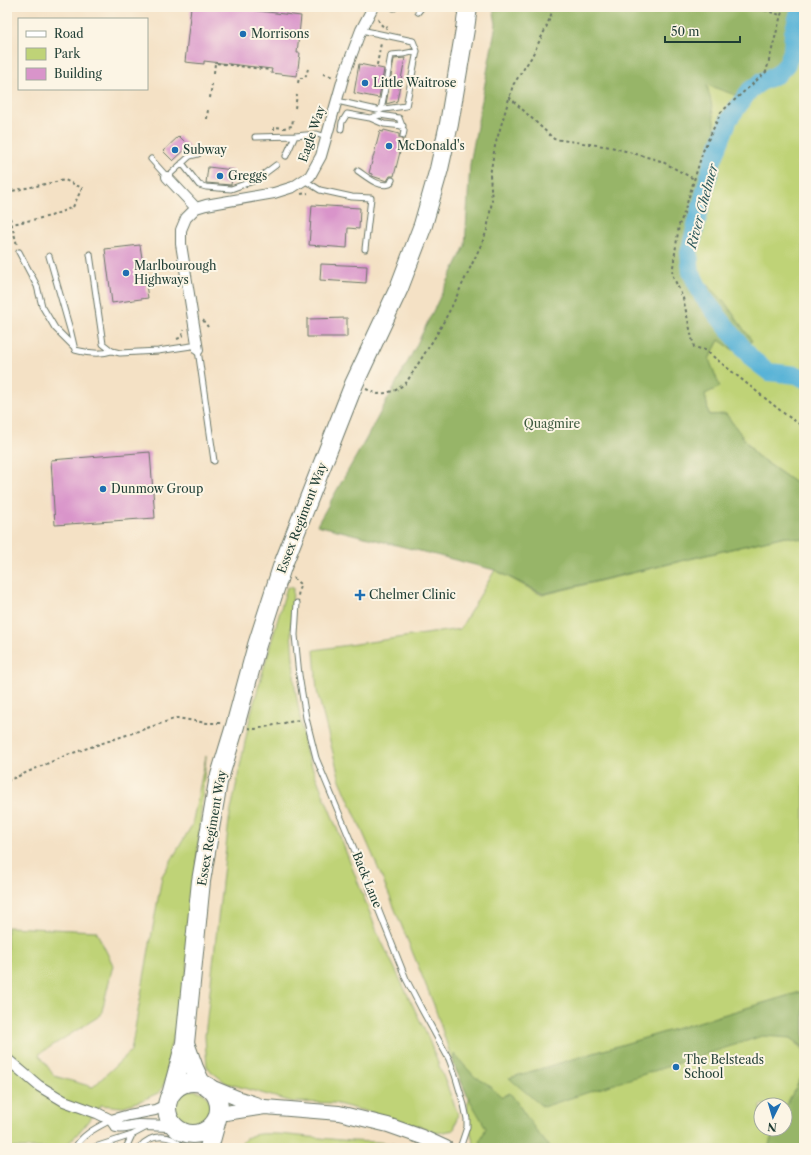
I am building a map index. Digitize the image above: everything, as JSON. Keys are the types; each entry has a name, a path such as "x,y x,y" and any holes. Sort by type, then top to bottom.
{"highway":[{"name":"Essex Regiment Way","path":"169,1098 185,1043 204,866 218,782 236,726 257,645 282,567 354,384 399,288 423,225 439,169 449,124 468,7"},
{"name":"Essex Regiment Way","path":"185,1043 194,1068 204,1084"},
{"path":"193,1148 188,1140 171,1123 167,1115 169,1098 180,1084 188,1081 204,1084 213,1090 219,1102 218,1116 209,1148"},
{"path":"176,1128 184,1133 192,1134 203,1132 212,1126 218,1116"}],"street":[{"name":"Eagle Way","path":"196,208 206,204 274,193 293,187 310,176 321,156 344,75 361,30 375,10"},
{"path":"167,177 196,208 186,218 181,230 181,244 198,347"},
{"path":"7,1059 39,1086 64,1101 112,1120 116,1127 121,1128 137,1125 150,1125 176,1128"},
{"path":"204,1084 237,1098 265,1107 339,1113 367,1119 405,1130 446,1148"},
{"path":"112,1120 155,1110 169,1098"},
{"path":"218,1116 265,1107"}],"lane":[{"path":"418,12 422,7"},
{"path":"337,101 377,110 406,106 417,51 413,41 361,30"},
{"path":"381,110 391,55 417,51"},
{"path":"341,129 342,122 347,114 370,118 380,115 399,118 404,131 402,136"},
{"path":"255,136 295,136 317,134 326,137"},
{"path":"286,156 295,136"},
{"path":"151,159 167,177 190,156 198,154"},
{"path":"182,163 199,185 231,189 256,180 276,165"},
{"path":"358,171 371,181 387,185 390,184 392,180"},
{"path":"304,180 320,190 352,197 372,198 365,249"},
{"path":"19,252 37,286 42,306 55,328 75,350 88,353 107,353 112,351"},
{"path":"90,254 103,344 112,351 120,353 198,347 214,461"},
{"path":"48,256 74,348"},
{"name":"Back Lane","path":"296,603 295,635 299,675 306,718 316,758 406,979 442,1045 455,1075 467,1119 467,1127 460,1148"},
{"path":"75,1148 78,1143 90,1132 112,1120"},
{"path":"92,1148 132,1136 150,1125"},
{"path":"126,1148 132,1136"},
{"path":"139,1148 153,1137 164,1137 172,1139 183,1148"}],"path":[{"path":"354,384 378,394 396,390 406,383 437,334 487,230 492,201 490,175 492,161 513,85 531,58 546,28 554,7"},
{"path":"753,7 781,15"},
{"path":"784,7 766,72 721,112 704,151 679,225 672,274 683,298 694,347 705,350 786,415 804,427"},
{"path":"375,10 380,24 386,28 387,26"},
{"path":"376,41 381,42 377,65"},
{"path":"214,73 215,63 270,70"},
{"path":"298,83 299,78 305,78 308,69"},
{"path":"323,74 337,78"},
{"path":"210,98 212,84"},
{"path":"295,108 297,95"},
{"path":"509,97 554,139 611,148 661,161 694,179"},
{"path":"207,119 208,109"},
{"path":"307,127 314,126 323,118"},
{"path":"274,130 274,127 284,128 292,126 293,119"},
{"path":"268,129 281,131 294,129"},
{"path":"7,192 65,180 82,188 73,207 51,216 12,224"},
{"path":"298,194 308,193"},
{"path":"7,206 19,252"},
{"path":"202,315 208,327"},
{"path":"282,567 300,584 296,603"},
{"path":"7,781 67,755 177,718 207,723 223,723 255,729 306,718"}],"green space":[{"name":"Quagmire","path":"493,7 803,7 798,14 787,64 761,81 744,98 707,85 719,153 691,251 705,283 724,301 752,341 735,351 719,340 709,359 720,387 705,394 709,415 726,414 756,455 804,489 804,540 785,536 543,594 495,570 317,525 414,350 465,246 470,164 496,24"},
{"path":"499,7 804,7 804,489 756,455 726,414 709,415 705,394 709,359 719,340 735,351 724,301 705,283 691,251 719,153"},
{"path":"785,536 804,540 804,991 510,1078 761,1033 791,1038 804,1050 804,1073 791,1097 753,1097 753,1137 773,1137 769,1148 475,1148 467,1119 468,1097 453,1063 434,1005 374,858 340,780 317,691 314,650 460,629 495,570 542,595"},
{"path":"287,587 293,588 291,631 295,688 306,752 378,934 427,1035 458,1114 454,1130 438,1133 384,1116 334,1103 293,1102 226,1083 207,1068 205,1036 229,820 251,713"},
{"path":"206,756 184,1005 170,1048 166,1080 160,1092 143,1100 121,1107 101,1105 64,1148 7,1148 7,927 96,931 113,965 101,1015 39,1054 54,1076 93,1087 131,1051 162,876 192,825"},
{"path":"804,991 804,1048 791,1038 762,1036 543,1107 509,1078"},
{"path":"454,1054 475,1077 486,1083 502,1097 510,1093 551,1148 483,1148 480,1141 486,1128 468,1097 453,1063"},
{"path":"804,1073 804,1131 802,1148 768,1148 771,1137 793,1137 793,1097 791,1097"},
{"path":"196,1090 206,1095 210,1101 210,1115 206,1121 200,1125 190,1126 180,1121 176,1115 175,1105 180,1095 186,1091"},
{"path":"261,1134 278,1134 386,1143 407,1148 238,1148 251,1136"}],"building":[{"name":"Morrisons","path":"191,7 225,7 301,16 297,53 300,53 297,76 271,73 272,69 204,61 204,64 185,62"},
{"path":"405,58 397,101 386,104 394,59"},
{"name":"Little Waitrose","path":"359,64 384,69 379,98 354,93"},
{"name":"McDonald's","path":"384,130 399,134 399,138 403,140 394,176 390,176 387,181 372,176 372,174 369,173 380,131 383,132"},
{"name":"Subway","path":"179,136 189,146 173,161 163,151"},
{"name":"Greggs","path":"208,167 233,170 231,185 206,183"},
{"path":"312,205 360,208 359,229 348,228 347,248 309,245"},
{"name":"Marlbourough Highways","path":"140,245 148,298 112,303 105,249"},
{"path":"321,264 367,266 366,283 320,280"},
{"path":"347,318 347,337 307,337 307,319"},
{"name":"Dunmow Group","path":"150,452 155,518 55,525 51,460"}],"waterway":[{"name":"River Chelmer","path":"804,7 798,15 793,33 792,51 787,64 778,74 761,82 750,90 729,119 712,163 689,253 691,272 703,297 752,359 769,372 797,375 804,379"}],"place":[{"name":"Morrisons","path":"243,34"},
{"name":"Little Waitrose","path":"365,83"},
{"name":"McDonald's","path":"389,146"},
{"name":"Subway","path":"175,150"},
{"name":"Greggs","path":"220,176"},
{"name":"Marlbourough Highways","path":"126,273"},
{"name":"Dunmow Group","path":"103,489"},
{"name":"Chelmer Clinic","path":"360,595"},
{"name":"The Belsteads School","path":"676,1067"}]}
